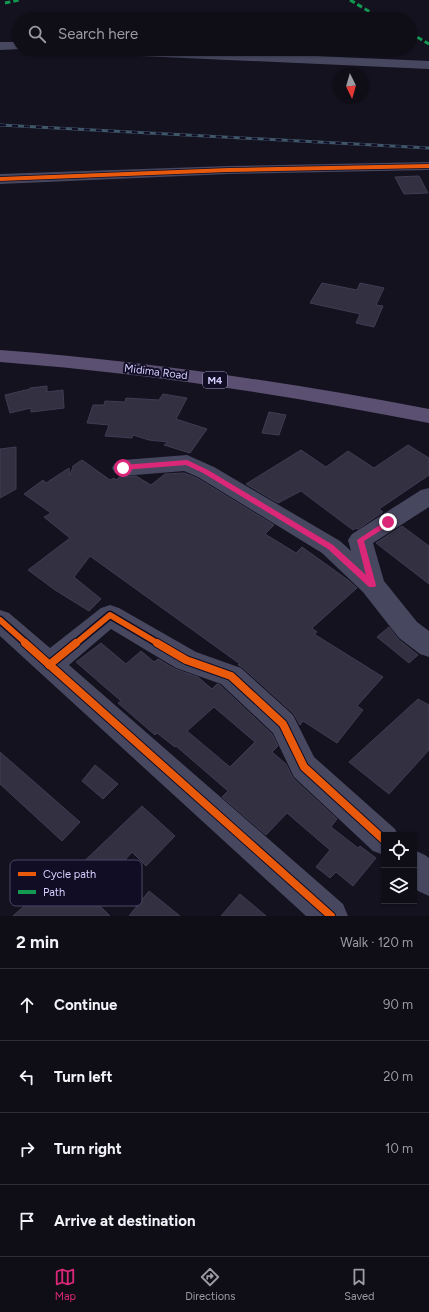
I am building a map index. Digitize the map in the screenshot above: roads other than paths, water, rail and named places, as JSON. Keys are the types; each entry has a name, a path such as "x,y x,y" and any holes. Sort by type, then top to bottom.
{"main road":[{"name":"Midima Road","path":"0,356 149,371 266,386 429,416"}],"street":[{"path":"0,46 12,46"},
{"path":"229,56 429,65"},
{"path":"0,179 228,170 429,166"},
{"path":"123,468 187,463 206,472 331,547 372,585 408,630 429,646"},
{"path":"372,585 360,540 429,496"},
{"path":"49,665 110,616 186,660 231,676 283,724 304,767 381,837"},
{"path":"0,620 331,916"},
{"path":"416,868 429,880"}],"railway":[{"path":"0,125 429,148"}]}
